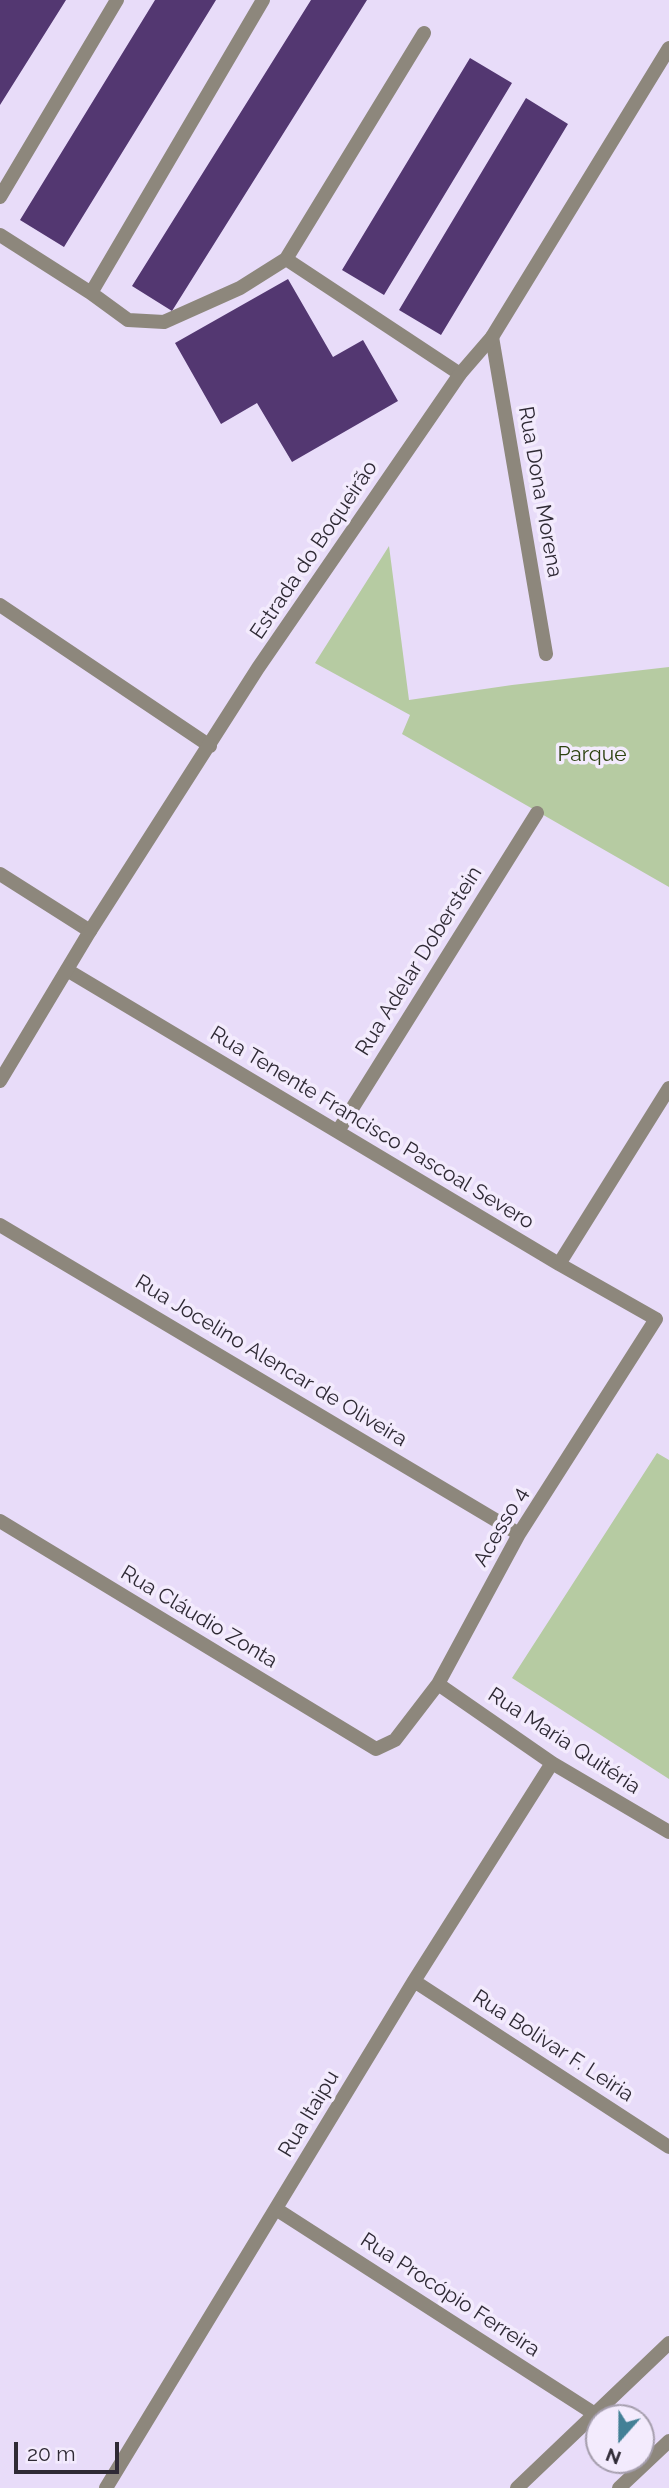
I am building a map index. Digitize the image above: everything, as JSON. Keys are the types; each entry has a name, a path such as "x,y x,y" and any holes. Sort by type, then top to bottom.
{"street":[{"path":"0,197 117,0"},
{"path":"91,293 263,0"},
{"path":"0,235 128,320 164,322 240,288 286,259 424,33"},
{"name":"Estrada do Boqueirão","path":"0,1081 90,931 258,668 460,374 492,337 669,48"},
{"path":"286,259 460,374"},
{"name":"Rua Dona Morena","path":"492,337 546,654"},
{"path":"0,605 210,746"},
{"name":"Rua Adelar Doberstein","path":"338,1131 537,813"},
{"path":"0,874 90,931"},
{"name":"Rua Tenente Francisco Pascoal Severo","path":"67,970 559,1264 656,1319"},
{"path":"559,1264 669,1088"},
{"name":"Rua Jocelino Alencar de Oliveira","path":"0,1225 519,1534"},
{"name":"Acesso 4","path":"376,1749 395,1740 438,1684 519,1534 656,1319"},
{"name":"Rua Cláudio Zonta","path":"0,1521 376,1749"},
{"name":"Rua Maria Quitéria","path":"438,1684 552,1763 669,1832"},
{"name":"Rua Itaipu","path":"106,2488 414,1981 552,1763"},
{"name":"Rua Bolivar F. Leiria","path":"414,1981 669,2147"},
{"name":"Rua Procópio Ferreira","path":"276,2209 585,2407"},
{"path":"609,2404 669,2343"},
{"path":"517,2488 585,2427"},
{"path":"619,2488 630,2474"}],"green space":[{"name":"Parque","path":"389,546 409,700 669,667 669,887 402,734 410,715 315,663"},
{"path":"657,1453 669,1460 669,1779 512,1678"}],"building":[{"path":"0,0 66,0 0,105"},
{"path":"155,0 216,0 64,247 20,220"},
{"path":"311,0 367,0 172,311 132,286"},
{"path":"470,58 512,83 384,295 342,270"},
{"path":"526,98 568,124 441,335 399,310"},
{"path":"288,279 333,357 363,340 398,401 292,462 257,403 221,424 175,343"}]}
